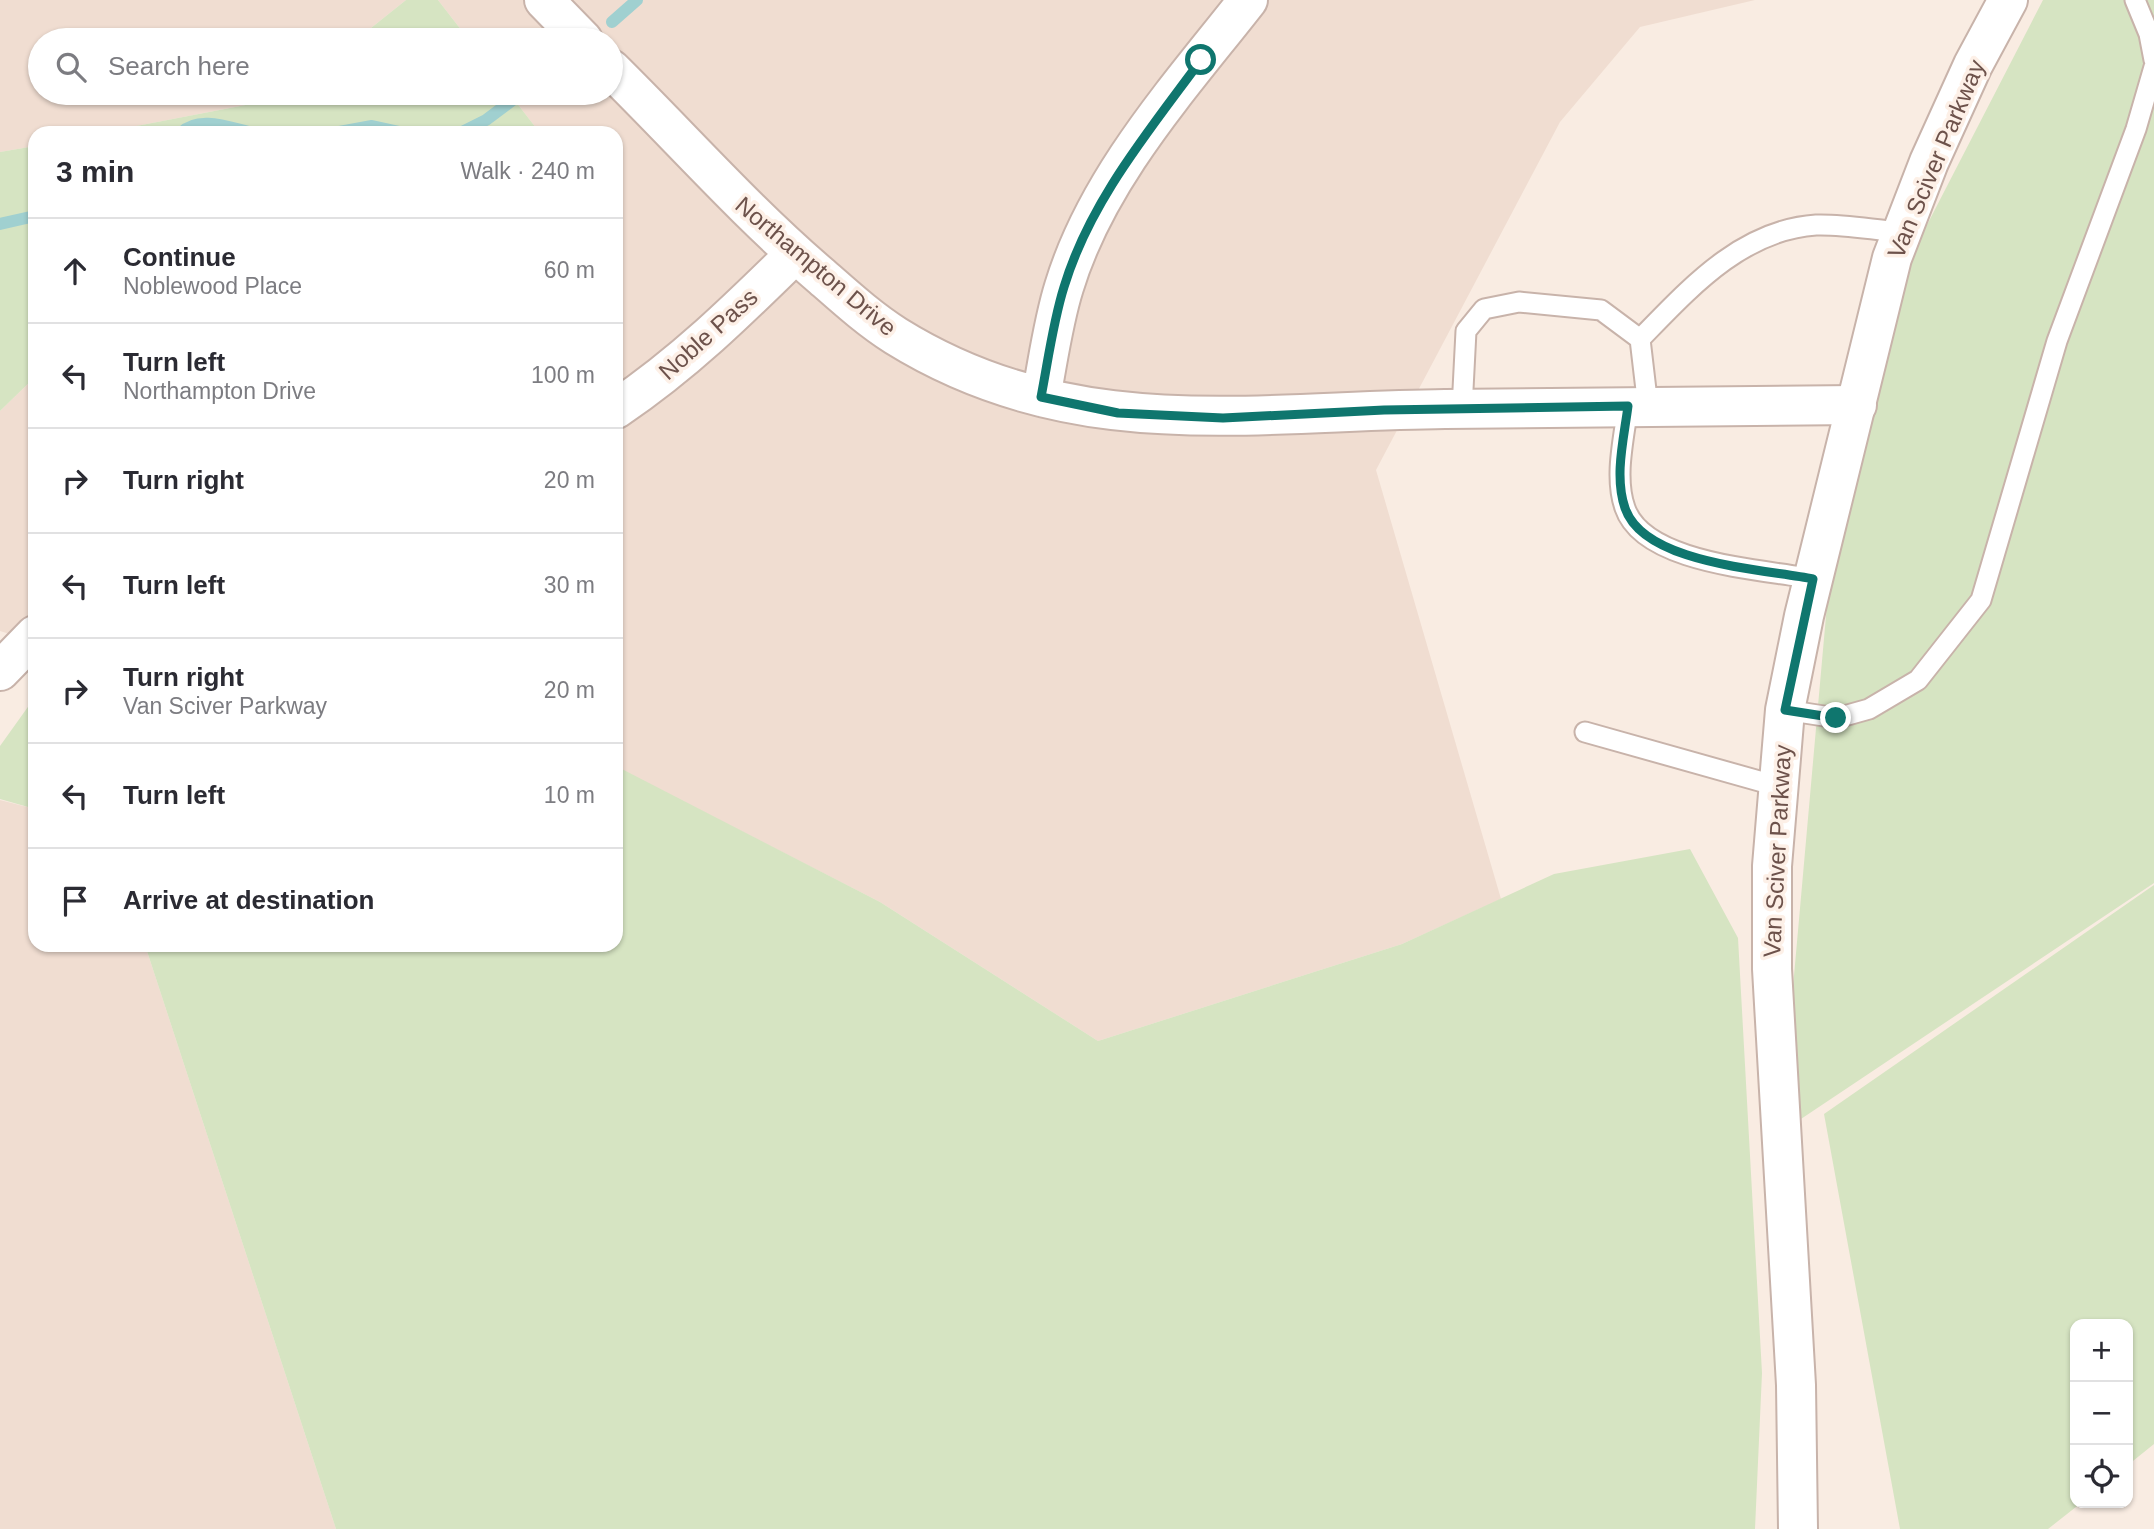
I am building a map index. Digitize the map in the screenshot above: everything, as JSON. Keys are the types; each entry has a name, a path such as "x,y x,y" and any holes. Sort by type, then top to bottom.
{"street":[{"path":"544,0 571,28"},
{"path":"1041,397 1064,287 1098,210 1144,134 1248,0"},
{"name":"Van Sciver Parkway","path":"1798,1529 1791,1280 1772,969 1777,786 1785,710 1813,579 1892,258 1928,162 1973,65 2008,0"},
{"name":"Northampton Drive","path":"623,82 728,191 794,254 897,336 990,382 1041,397 1118,413 1223,418 1462,408 1857,405"},
{"name":"Noble Pass","path":"623,404 707,340 794,254"},
{"path":"0,671 28,642"}],"lane":[{"path":"2135,0 2154,60"},
{"path":"1785,710 1836,718 1869,709 1918,680 1981,600 2057,341 2136,129 2154,67"},
{"path":"1813,579 1680,554 1645,536 1625,509 1620,468 1638,406 1640,339 1702,276 1765,236 1816,225 1902,232"},
{"path":"1462,408 1466,331 1485,309 1518,302 1601,310 1640,339"},
{"path":"1585,732 1777,786"}],"shaded area":[{"path":"0,0 406,0 371,28 28,28 28,105 245,105 136,126 28,126 28,147 0,152"},
{"path":"438,0 1755,0 1640,27 1560,122 1376,470 1501,899 1402,944 1098,1041 880,902 623,771 623,126 535,126 518,105 623,105 623,28 460,28"},
{"path":"28,384 28,640 0,631 0,411"},
{"path":"0,800 28,807 28,952 147,952 336,1529 0,1529"}],"green space":[{"path":"406,0 438,0 460,28 371,28"},
{"path":"2043,0 2154,0 2154,883 1780,1133 1847,380"},
{"path":"245,105 518,105 535,126 136,126"},
{"path":"28,147 28,384 0,411 0,152"},
{"path":"28,707 28,807 0,799 0,746"},
{"path":"623,770 880,902 1098,1041 1402,944 1554,874 1690,849 1738,938 1762,1373 1755,1529 336,1529 147,952 623,952"},
{"path":"2154,885 2154,1444 2133,1461 2133,1319 2070,1319 2070,1508 2075,1508 2048,1529 1900,1529 1824,1114"}],"waterway":[{"path":"612,22 637,0"},
{"path":"474,126 506,105"},
{"path":"194,126 225,126"},
{"path":"0,224 28,218"}],"route":[{"path":"1201,60 1144,134 1120,171 1079,249 1064,287 1041,397 1118,413 1223,418 1384,410 1628,406 1620,468 1625,509 1645,536 1680,554 1813,579 1785,710 1836,718"}]}
